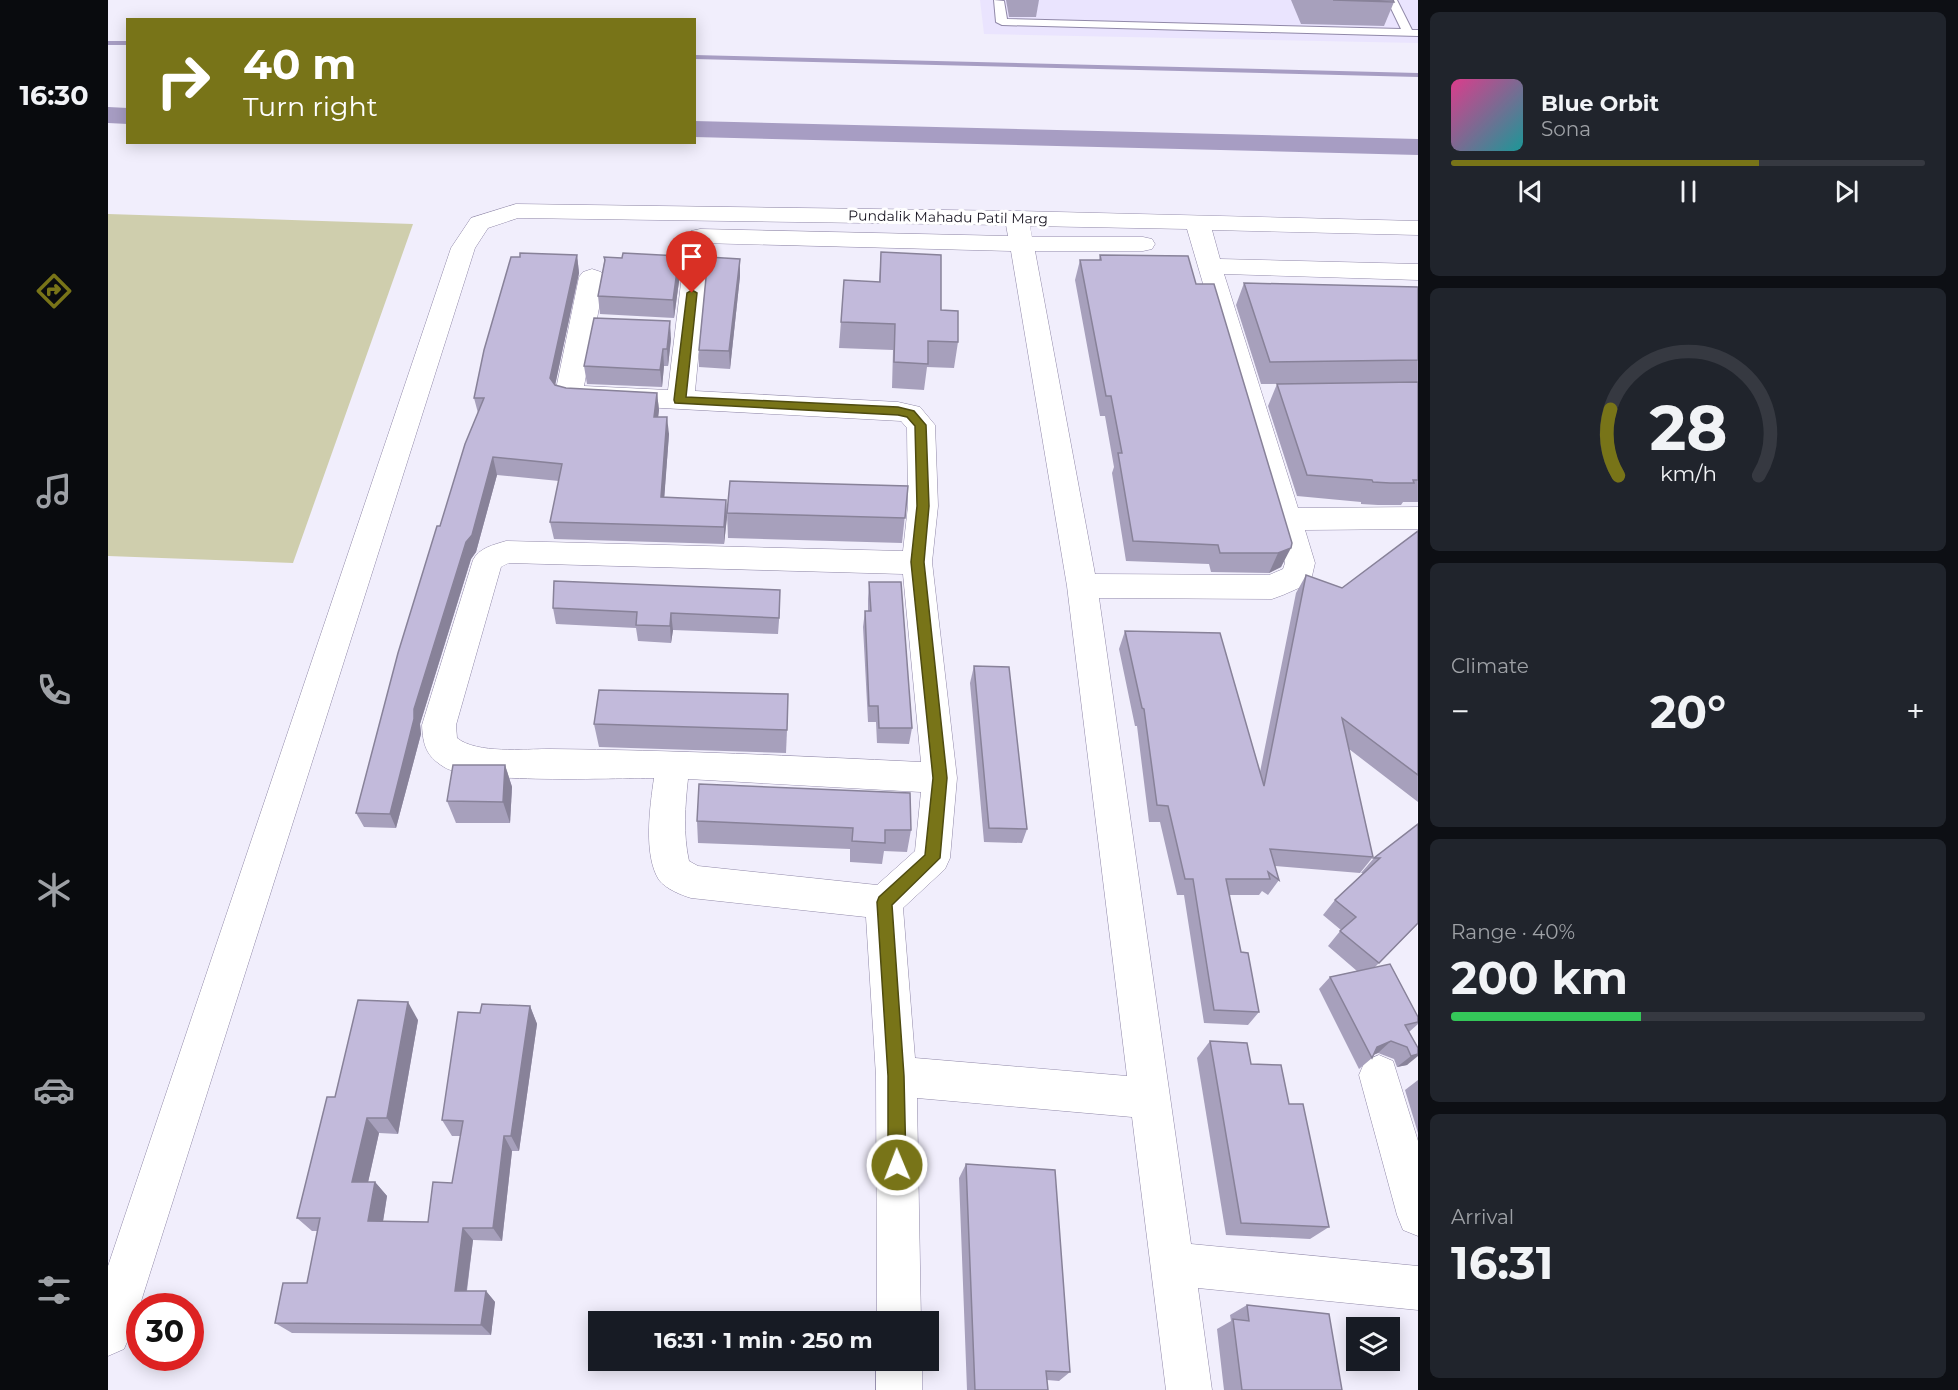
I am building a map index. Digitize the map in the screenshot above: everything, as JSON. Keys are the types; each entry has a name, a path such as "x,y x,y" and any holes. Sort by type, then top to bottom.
{"street":[{"name":"Pundalik Mahadu Patil Marg","path":"108,1333 463,248 479,223 503,232 1019,231 1204,244 1418,248"},
{"name":"Pundalik Mahadu Patil Marg","path":"1204,244 1418,228"},
{"path":"1019,231 1082,586 1189,1390"},
{"path":"1082,586 1272,587 1297,576 1300,563 1287,519 1259,395 1204,244 1418,272"},
{"path":"680,400 676,329 694,275"},
{"path":"592,277 595,325 569,394 910,414 921,425 923,506 917,562 940,778 932,858 885,902 691,882 673,870 668,854 666,820 673,764"},
{"path":"1287,519 1418,518"},
{"path":"917,562 873,563 506,552 488,560 440,725 440,744 457,758 499,763 673,764 940,778"},
{"path":"885,902 896,1076 898,1311"},
{"path":"1379,1075 1418,1215"},
{"path":"896,1076 1150,1098"},
{"path":"1172,1264 1418,1288"},
{"path":"899,1371 899,1390"}],"lane":[{"path":"1392,0 1413,32"},
{"path":"999,1 1002,22 1413,32"}],"shaded area":[{"path":"980,0 1418,0 1418,43 984,34"}],"green space":[{"path":"108,214 413,224 293,563 108,556"}],"building":[{"path":"1333,0 1393,0 1394,2"},
{"path":"881,252 941,255 941,310 958,311 958,342 928,341 928,364 894,362 895,324 841,322 844,280 880,282"},
{"path":"520,253 577,255 550,378 555,385 566,388 657,393 654,417 667,417 661,497 726,500 724,527 550,522 562,464 493,457 472,535 466,542 414,709 414,719 390,814 356,813 398,653 437,526 440,526 465,444 484,398 474,398 484,350 511,257 520,257"},
{"path":"623,253 679,256 673,300 598,296 604,257 622,258"},
{"path":"1100,255 1188,256 1196,284 1214,284 1292,543 1291,548 1278,553 1220,553 1218,545 1133,541 1118,453 1122,453 1111,396 1106,396 1080,260 1101,260"},
{"path":"708,257 740,259 729,351 699,350"},
{"path":"1244,283 1418,287 1418,360 1270,362"},
{"path":"594,318 670,321 667,349 663,349 660,370 584,366"},
{"path":"1418,382 1418,480 1413,480 1414,483 1390,483 1307,475 1277,384"},
{"path":"730,481 908,486 905,518 727,513"},
{"path":"1418,531 1418,775 1342,718 1373,857 1270,849 1279,880 1268,872 1270,879 1226,879 1241,952 1248,953 1259,1012 1214,1010 1193,879 1185,879 1168,806 1157,805 1144,709 1125,631 1220,633 1264,786 1306,575 1342,588"},
{"path":"554,581 780,590 779,618 671,613 670,626 636,625 637,612 553,608"},
{"path":"869,582 901,582 912,728 879,728 878,706 869,706 865,611 871,611"},
{"path":"974,666 1009,667 1027,829 989,828"},
{"path":"599,690 788,694 787,730 594,724"},
{"path":"453,765 505,765 503,802 447,801"},
{"path":"699,784 910,793 911,830 885,830 885,843 852,841 853,828 697,821"},
{"path":"1418,824 1418,923 1379,963 1340,931 1356,917 1335,900 1380,858 1374,858"},
{"path":"1390,964 1418,1017 1418,1022 1405,1025 1418,1048 1418,1054 1411,1056 1407,1047 1391,1041 1377,1047 1372,1058 1330,977"},
{"path":"358,1000 408,1002 387,1118 367,1118 352,1182 375,1182 368,1221 428,1222 433,1182 452,1183 463,1121 442,1120 458,1012 480,1013 482,1004 530,1006 511,1136 504,1136 493,1228 463,1228 455,1291 486,1291 481,1325 275,1323 283,1283 307,1283 320,1218 297,1218 327,1097 335,1097"},
{"path":"1210,1041 1247,1043 1251,1064 1281,1065 1289,1104 1303,1104 1329,1227 1241,1223"},
{"path":"966,1164 1055,1170 1070,1372 1046,1371 1048,1390 975,1390"},
{"path":"1247,1305 1329,1314 1342,1390 1242,1390 1233,1319 1249,1321"}],"waterway":[{"path":"108,43 126,43"},
{"path":"696,57 1418,75"},
{"path":"108,115 126,116"},
{"path":"696,129 1418,147"}],"route":[{"path":"692,293 680,400 898,411 910,414 921,425 923,506 917,562 940,778 932,858 885,902 896,1076 897,1165"}]}
